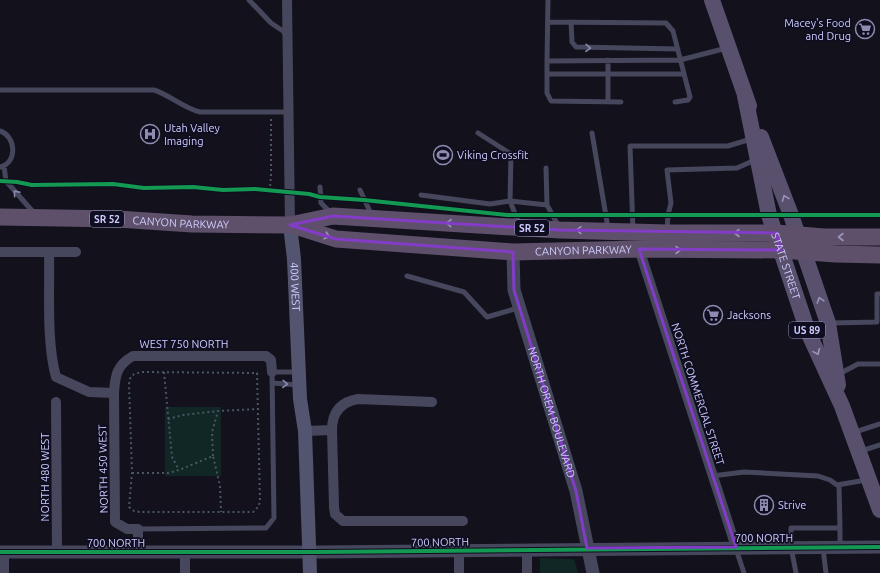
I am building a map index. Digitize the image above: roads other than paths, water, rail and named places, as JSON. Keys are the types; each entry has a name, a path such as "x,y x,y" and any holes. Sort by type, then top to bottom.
{"highway":[{"name":"CANYON PARKWAY","path":"0,217 118,219 192,224 290,225 333,216 560,230 667,233 776,233 880,237"},
{"name":"CANYON PARKWAY","path":"290,225 336,239 513,252 639,249 781,250 836,254 880,255"}],"main road":[{"name":"STATE STREET","path":"712,0 745,96 804,251 828,323 842,406"},
{"name":"STATE STREET","path":"745,96 769,215 808,332 842,406 880,510"},
{"name":"400 WEST","path":"290,225 294,259 299,378 304,432 310,573"}],"street":[{"name":"400 WEST","path":"287,0 289,41 290,225"},
{"name":"NORTH COMMERCIAL STREET","path":"639,249 736,547"},
{"path":"0,252 76,252"},
{"path":"49,252 51,333 53,366 56,377 89,392 114,393"},
{"name":"NORTH OREM BOULEVARD","path":"513,252 514,290 576,491 593,573"},
{"name":"WEST 750 NORTH","path":"114,393 116,373 122,364 133,356 266,356 271,360 272,372"},
{"name":"NORTH 450 WEST","path":"114,393 115,522 127,529 138,529"},
{"path":"432,402 350,400 337,410 332,420 335,514 343,521 463,521"},
{"name":"NORTH 480 WEST","path":"56,402 57,552"},
{"path":"304,432 332,430"},
{"path":"138,529 138,552"},
{"name":"700 NORTH","path":"2,552 310,552 587,548 880,547"},
{"path":"527,549 527,573"},
{"path":"459,551 459,573"},
{"path":"2,552 4,573"},
{"path":"185,552 185,573"}],"lane":[{"path":"249,0 271,23 283,30 289,41"},
{"path":"548,0 547,93 551,101 621,102"},
{"path":"548,22 666,23 673,31 690,97 688,100 675,102"},
{"path":"571,22 572,42 576,48 678,49"},
{"path":"547,61 680,60 728,48"},
{"path":"608,60 608,102"},
{"path":"547,74 684,74"},
{"path":"0,90 154,90 162,92 192,110 200,112 289,112"},
{"path":"0,131 8,136 13,145 12,155 2,167 6,181 37,217"},
{"path":"478,133 511,154 510,201 520,227"},
{"path":"592,133 607,215 608,231"},
{"path":"633,232 630,146 728,146 754,138"},
{"path":"667,233 668,215 671,203 667,170 737,168 758,158"},
{"path":"546,168 547,205 560,230"},
{"path":"320,187 321,203 333,216"},
{"path":"360,190 373,218"},
{"path":"421,195 490,204 510,201 547,205"},
{"path":"407,276 464,292 487,317 519,308"},
{"path":"828,323 877,322 877,294 880,294"},
{"path":"837,376 858,364 880,364"},
{"path":"138,529 266,528 274,518 272,372 299,378"},
{"path":"272,384 299,378"},
{"path":"852,433 880,424"},
{"path":"859,452 880,445"},
{"path":"712,476 744,472 818,476 839,485 869,480"},
{"path":"839,485 840,547"},
{"path":"796,573 791,547 791,528 840,528"},
{"path":"736,547 744,573"},
{"path":"823,547 826,573"}],"place":[{"name":"Macey's Food and Drug","path":"865,29"},
{"name":"Utah Valley Imaging","path":"150,134"},
{"name":"Viking Crossfit","path":"443,155"},
{"name":"Jacksons","path":"713,315"},
{"name":"Strive","path":"764,505"}]}
